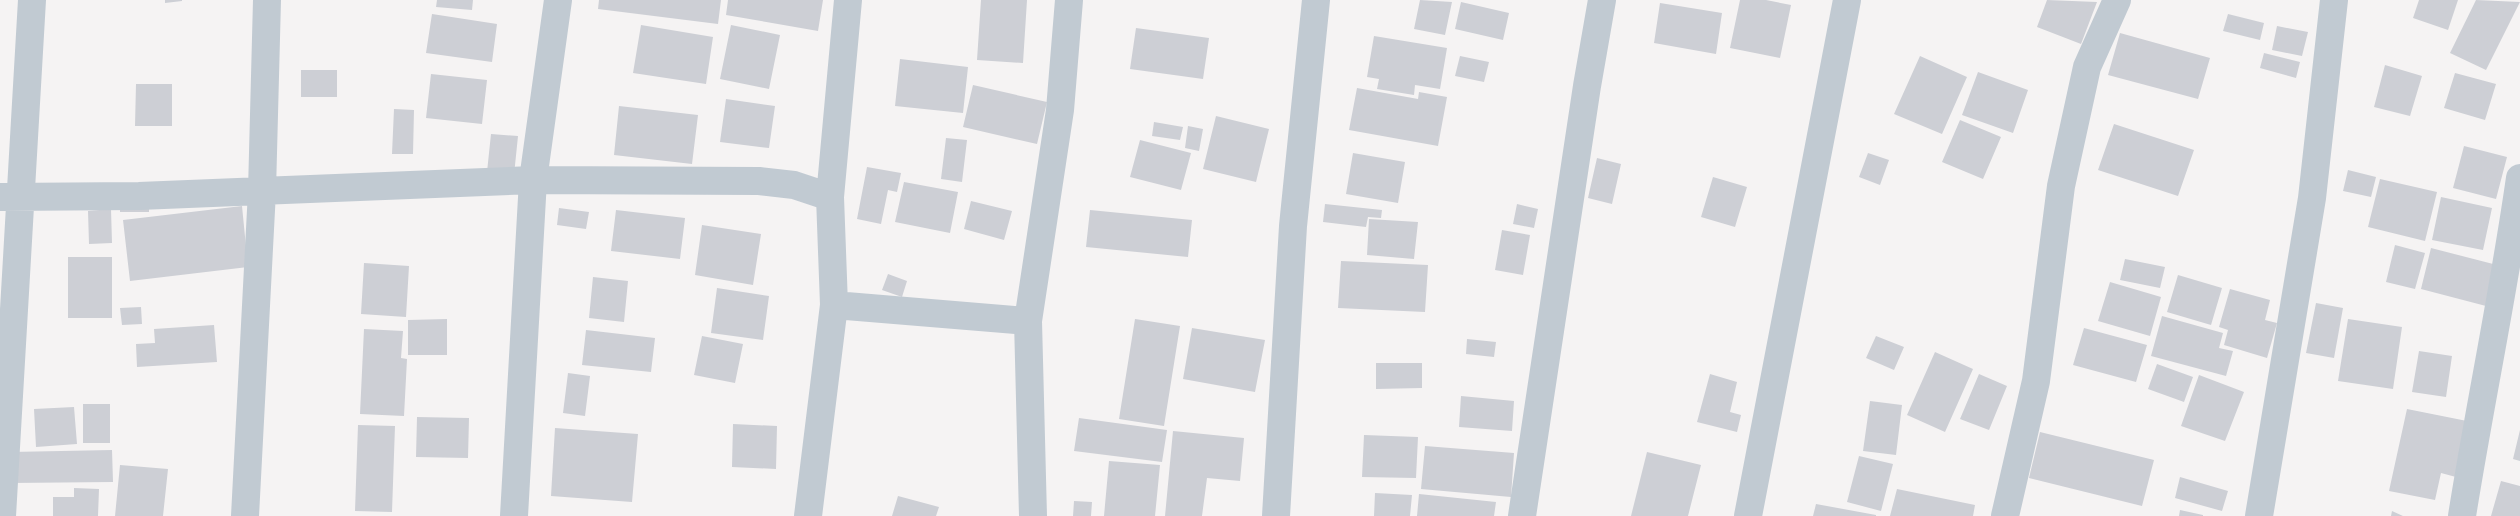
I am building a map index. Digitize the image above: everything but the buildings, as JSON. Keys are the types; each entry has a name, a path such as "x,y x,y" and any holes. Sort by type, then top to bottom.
{"street":[{"path":"2,516 10,198 32,0"},
{"path":"246,516 262,191 267,0"},
{"path":"514,516 533,180 558,0"},
{"path":"808,516 834,305 830,197 848,0"},
{"path":"1033,516 1028,321 1060,110 1069,0"},
{"path":"1276,516 1293,226 1316,0"},
{"path":"1522,516 1587,86 1602,0"},
{"path":"1748,516 1847,0"},
{"path":"2005,516 2036,381 2061,186 2087,67 2117,0"},
{"path":"2259,516 2312,198 2334,0"},
{"path":"2462,516 2476,425 2509,259 2520,178"},
{"path":"10,198 262,191 533,180 759,181 794,185 830,197"},
{"path":"834,305 1028,321"}]}
